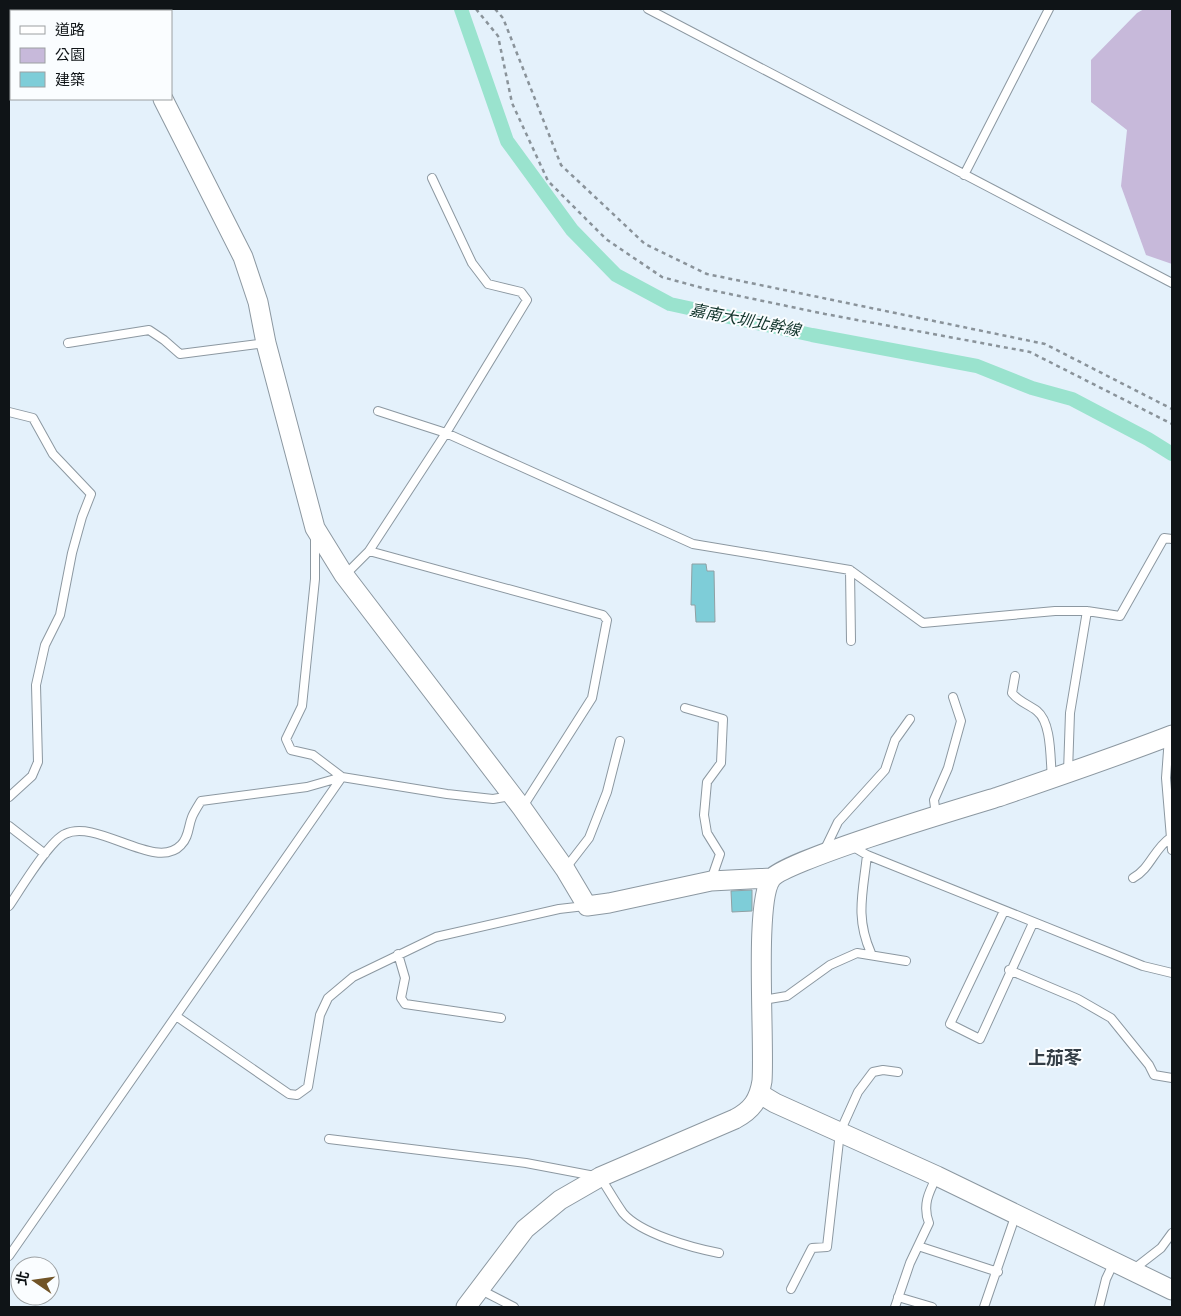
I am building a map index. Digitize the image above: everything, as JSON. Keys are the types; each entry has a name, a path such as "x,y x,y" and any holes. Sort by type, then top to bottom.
{"street":[{"path":"164,100 243,257 258,302 266,343 315,528 344,575 517,802 565,869 587,906 711,881 771,878 792,865 1171,736"},
{"path":"466,1307 525,1229 560,1200 600,1177 735,1119 754,1105 760,1094 763,1066 762,918 771,878"},
{"path":"760,1094 937,1176 1172,1290"}],"lane":[{"path":"648,9 1172,283"},
{"path":"964,174 1049,9"},
{"path":"344,575 369,551 446,433 527,300 522,292 488,284 472,263 432,178"},
{"path":"68,343 149,330 180,354 266,343"},
{"path":"378,411 446,433 692,544 850,570 923,623 1055,611 1087,611 1120,616 1164,538 1172,539"},
{"path":"9,412 32,418 53,454 91,494 82,517 72,553 60,615 55,629 45,645 36,685 38,762 32,776 9,797"},
{"path":"315,528 315,579 302,706 286,739 291,750 313,756 342,777"},
{"path":"9,906 45,854 64,834 78,831 104,835 137,848 166,854 181,846 189,832 192,817 201,801 307,787 342,777 447,794 517,802 592,698 606,620 604,616 369,551"},
{"path":"850,570 851,640"},
{"path":"1060,775 1087,611"},
{"path":"1015,676 1012,693 1024,704 1036,710 1048,725 1060,775"},
{"path":"936,817 934,800 948,768 961,721 953,697"},
{"path":"686,708 723,719 721,763 707,782 704,798 707,833 720,854 711,881"},
{"path":"824,854 838,822 885,770 895,740 910,719"},
{"path":"1171,736 1169,778 1172,850"},
{"path":"565,869 589,838 607,792 620,741"},
{"path":"9,1256 342,777"},
{"path":"9,826 45,854"},
{"path":"1133,878 1142,873 1162,844 1170,838"},
{"path":"850,845 867,855 1004,911 1143,966 1172,973"},
{"path":"867,855 860,914 863,935 871,954"},
{"path":"176,1016 289,1094 297,1095 308,1087 320,1015 328,998 353,977 436,937 558,909 587,906"},
{"path":"1004,911 950,1024 980,1039 1009,970 1032,922"},
{"path":"763,1000 787,996 830,965 857,953 906,961"},
{"path":"398,954 404,978 401,998 405,1004 501,1018"},
{"path":"1009,970 1078,999 1111,1018 1149,1065 1154,1075 1172,1078"},
{"path":"791,1289 812,1248 827,1247 840,1132 858,1092 873,1072 898,1072"},
{"path":"329,1139 526,1163 600,1177 624,1214 647,1230 694,1248 719,1252"},
{"path":"895,1307 910,1263 929,1224 925,1213 927,1198 937,1176"},
{"path":"984,1307 998,1272 1016,1214"},
{"path":"1132,1270 1161,1248 1172,1234"},
{"path":"918,1246 998,1272"},
{"path":"1099,1307 1106,1280 1114,1262"},
{"path":"479,1289 514,1307"},
{"path":"898,1298 932,1307"}],"path":[{"path":"476,9 498,36 512,103 548,181 606,239 662,277 706,289 825,314 1030,352 1172,424"},
{"path":"495,9 503,18 561,166 646,244 707,274 1045,344 1172,410"}],"green space":[{"path":"1144,9 1172,9 1172,264 1146,255 1121,186 1127,130 1091,102 1091,60 1137,13"}],"building":[{"path":"692,564 706,564 707,571 714,571 715,622 696,622 695,605 691,605"},
{"path":"752,890 752,911 732,912 731,891"}],"waterway":[{"name":"嘉南大圳北幹線","path":"461,9 507,141 572,230 616,275 670,304 812,335 977,366 1032,388 1072,399 1148,439 1172,454"}],"district":[{"name":"上茄苳","path":"1055,1058"}]}
